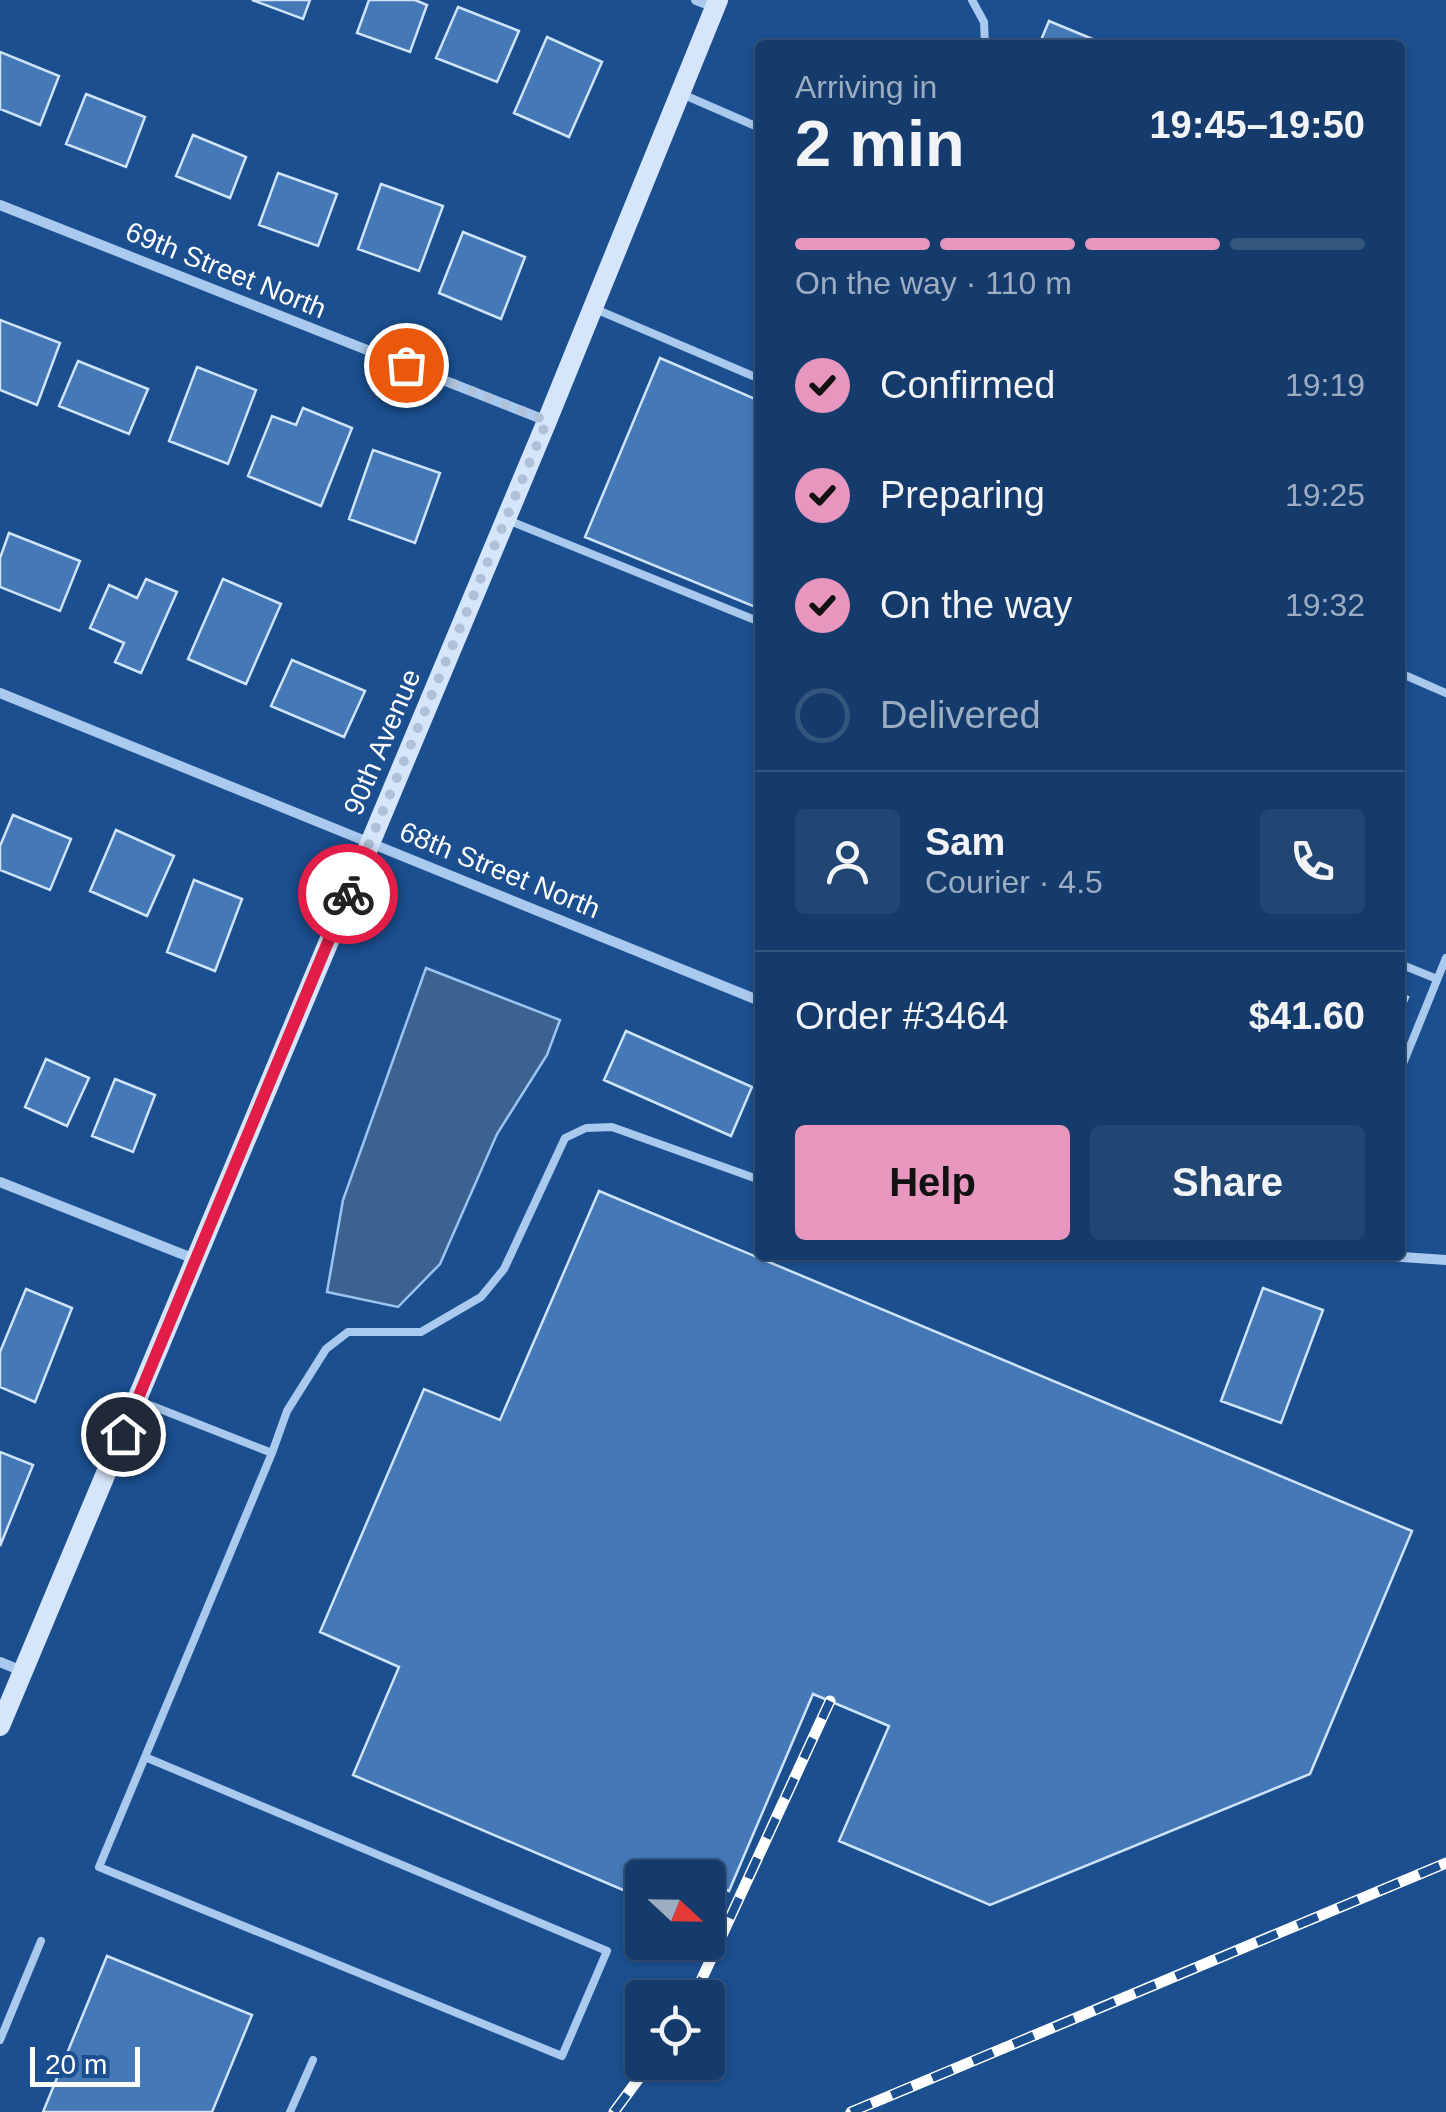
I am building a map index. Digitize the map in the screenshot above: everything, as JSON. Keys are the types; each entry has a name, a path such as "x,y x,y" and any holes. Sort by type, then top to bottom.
{"street":[{"name":"90th Avenue","path":"0,1726 547,421 680,93 709,2"},
{"name":"69th Street North","path":"0,205 547,421"},
{"name":"68th Street North","path":"0,693 370,840 755,1000"},
{"path":"0,1182 197,1260"},
{"path":"1405,1257 1446,1260"},
{"path":"0,1662 22,1671"}],"lane":[{"path":"972,0 984,22 984,40"},
{"path":"680,93 755,126"},
{"path":"593,308 755,377"},
{"path":"506,519 755,620"},
{"path":"1405,675 1446,693"},
{"path":"1405,1059 1446,958"},
{"path":"1405,966 1437,980"},
{"path":"145,1757 607,1951 562,2056 99,1867 286,1412 326,1350 348,1332 420,1332 481,1297 504,1269 564,1138 586,1128 612,1127 755,1178"},
{"path":"137,1400 272,1453"},
{"path":"0,2040 41,1941"},
{"path":"290,2112 313,2060"}],"water":[{"path":"426,968 560,1020 547,1055 497,1134 440,1264 398,1307 327,1292 343,1200"}],"building":[{"path":"252,0 310,0 303,19"},
{"path":"369,0 415,0 427,5 410,52 357,33"},
{"path":"458,7 519,31 497,82 436,58"},
{"path":"1049,21 1095,40 1041,40"},
{"path":"547,37 602,62 569,137 514,113"},
{"path":"0,52 59,76 40,125 0,109"},
{"path":"86,94 145,117 126,167 66,144"},
{"path":"193,135 246,157 230,198 176,176"},
{"path":"278,173 337,194 318,246 259,225"},
{"path":"381,184 443,206 419,271 358,249"},
{"path":"463,232 525,257 501,319 439,293"},
{"path":"0,320 60,343 37,405 0,390"},
{"path":"660,358 755,399 755,607 585,537"},
{"path":"78,361 148,389 129,434 59,406"},
{"path":"197,367 256,390 228,464 169,441"},
{"path":"303,408 352,428 321,506 248,476 272,416 296,425"},
{"path":"373,450 440,473 415,543 349,519"},
{"path":"9,533 80,561 60,611 0,587 0,558"},
{"path":"146,579 177,592 141,673 115,662 124,643 90,628 109,585 137,598"},
{"path":"223,579 281,604 246,684 188,659"},
{"path":"292,660 365,691 344,737 271,706"},
{"path":"13,815 71,839 50,890 0,870 0,846"},
{"path":"116,830 174,856 147,916 90,891"},
{"path":"194,880 242,899 215,971 167,952"},
{"path":"626,1031 752,1087 731,1136 604,1080"},
{"path":"46,1059 89,1078 67,1126 25,1107"},
{"path":"115,1079 155,1095 133,1152 92,1136"},
{"path":"599,1191 755,1256 755,1260 764,1260 1412,1531 1310,1774 990,1905 839,1841 889,1726 813,1694 729,1891 725,1889 725,1860 625,1860 625,1891 353,1775 399,1667 320,1632 424,1389 500,1420"},
{"path":"1263,1288 1323,1310 1281,1423 1221,1401"},
{"path":"26,1289 72,1308 35,1402 0,1387 0,1352"},
{"path":"0,1452 33,1465 0,1546"},
{"path":"107,1956 252,2015 212,2112 43,2112"}],"railway":[{"path":"701,1980 830,1701"},
{"path":"851,2112 1446,1863"},
{"path":"614,2112 638,2080"}],"way so far":[{"path":"348,894 547,421 406,365"}],"route":[{"path":"123,1434 348,894"}]}
